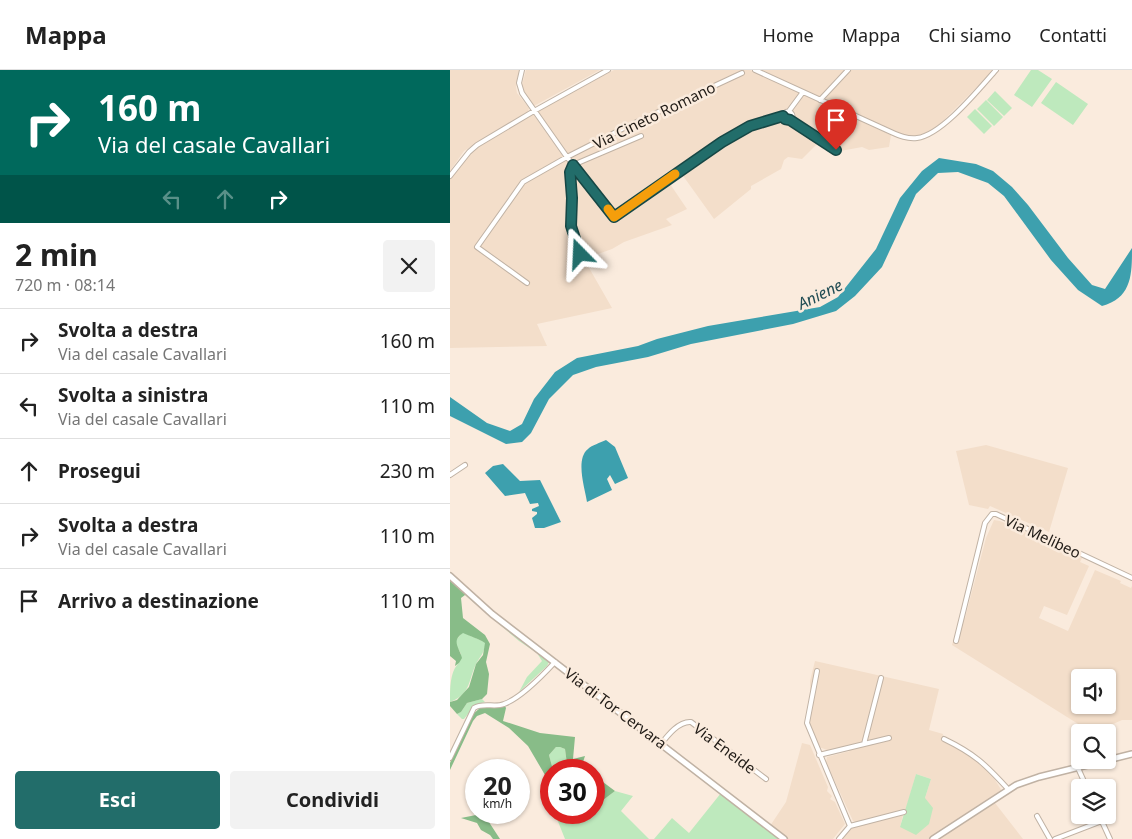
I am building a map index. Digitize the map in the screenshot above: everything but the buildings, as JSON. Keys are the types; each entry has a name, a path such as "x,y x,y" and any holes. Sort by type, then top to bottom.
{"street":[{"path":"522,70 519,78 519,88 567,157 614,217 722,142 750,126 783,116 785,112 789,112 803,92"},
{"path":"450,176 471,149 608,70"},
{"path":"755,70 900,136 918,138 928,135 941,126 996,70"},
{"path":"820,100 848,70"},
{"name":"Via Cineto Romano","path":"527,283 477,247 524,182 567,157 626,127 742,73"},
{"path":"789,112 792,115 790,120"},
{"path":"783,116 836,150"},
{"path":"580,254 571,226 572,198 570,172 573,165 641,136"},
{"path":"450,475 465,465"},
{"name":"Via Melibeo","path":"956,641 986,523 992,514 1005,518 1132,578"},
{"name":"Via di Tor Cervara","path":"450,576 492,614 784,839"},
{"path":"450,758 474,708 479,705 503,705 510,702 555,662"},
{"path":"817,671 807,723 850,826"},
{"path":"864,744 881,678"},
{"name":"Via Eneide","path":"661,744 670,733 682,724 691,722 766,779"},
{"path":"819,755 889,738"},
{"path":"944,739 965,749 979,759 1008,789"},
{"path":"1116,758 1132,754"},
{"path":"933,839 1008,789 1024,782 1074,769"},
{"path":"839,839 850,826 904,812"},
{"path":"1037,816 1050,839"},
{"path":"1056,839 1094,824"},
{"path":"1103,824 1110,839"}],"shaded area":[{"path":"450,70 519,70 516,87 517,93 529,108 528,112 464,151 450,171"},
{"path":"526,70 600,70 532,106 522,91"},
{"path":"614,70 750,70 891,135 889,147 869,150 862,147 835,152 818,143 802,159 788,157 784,160 781,169 751,186 751,189 714,219 681,173 744,131 781,118 781,113 746,126 724,138 614,214 536,112"},
{"path":"760,70 992,70 931,131 922,135 911,136 900,134"},
{"path":"533,114 563,156 614,220 668,181 687,209 666,219 672,225 584,259 612,308 537,324 547,346 450,348 450,179 469,154 486,141"},
{"path":"986,445 1068,468 1049,532 990,506 988,509 969,505 956,451"},
{"path":"994,520 1082,558 1080,562 1089,566 1067,615 1044,606 1039,618 1068,631 1095,570 1121,581 1120,583 1131,588 1132,586 1132,720 1122,720 1113,724 1078,724 952,645 960,617 965,618 986,538"},
{"path":"815,661 939,689 929,730 943,734 942,741 965,751 981,763 990,772 1002,791 928,839 842,839 851,828 903,815 900,827 925,798 931,779 916,774 906,809 856,822 853,821 826,762 827,757 850,751 827,750 819,747 810,728 810,681"},
{"path":"802,743 810,745 828,787 827,791 832,796 830,799 835,802 845,824 833,839 787,839 770,826 786,802"},
{"path":"995,803 1023,839 938,839 950,831"}],"green space":[{"path":"1031,70 1038,70 1052,79 1032,107 1014,95"},
{"path":"1056,82 1088,104 1073,125 1041,103"},
{"path":"995,91 1012,108 1004,116 987,100"},
{"path":"986,100 1003,117 994,126 977,109"},
{"path":"975,109 992,126 984,134 967,117"},
{"path":"450,578 465,592 465,595 461,598 463,618 485,635 490,644 486,662 489,674 487,694 482,699 467,703 461,712 457,714 450,706 450,702 457,700 469,687 476,664 483,655 485,643 463,633 459,636 457,642 462,658 455,666 456,661 450,656"},
{"path":"465,592 550,660 547,666 519,692 527,677 542,661 537,653 519,641 465,595"},
{"path":"463,632 486,643 465,691 457,699 450,702 452,675 459,663 461,654 456,645 456,640"},
{"path":"482,699 485,702 475,705 464,719 457,714 461,712 467,703"},
{"path":"505,706 503,721 540,733 575,737 573,759 566,759 565,749 556,747 549,755 550,759 540,759 540,766 528,746 509,728 485,713 477,716 473,721 450,770 450,763 472,715 480,708"},
{"path":"556,747 560,747 565,749 566,759 550,759 549,755"},
{"path":"585,756 584,759 573,759"},
{"path":"916,774 931,779 925,798 933,808 929,824 916,835 900,827"},
{"path":"605,784 615,791 605,799"},
{"path":"615,791 633,796 621,811 649,839 565,839 559,824 605,824 605,799"},
{"path":"721,793 780,839 654,839 672,818 689,833"},
{"path":"478,824 490,824 500,839 493,839 481,830"}],"water":[{"path":"939,158 976,164 993,171 1012,187 1028,205 1068,258 1092,285 1105,289 1132,248 1132,267 1125,291 1112,302 1102,306 1078,290 1051,260 1004,196 988,183 958,172 938,173 916,194 882,267 855,296 836,311 793,324 691,344 648,357 596,367 573,375 549,399 531,433 522,442 506,444 450,416 450,397 487,423 510,431 522,424 534,399 555,372 577,358 638,346 657,339 708,326 820,307 838,297 876,249 900,198 922,171"},
{"path":"606,440 615,447 628,478 615,484 610,475 607,479 612,490 587,502 581,467 582,460 584,454 590,448"},
{"path":"503,464 520,481 540,480 561,522 544,528 535,528 532,518 537,512 532,511 532,509 539,506 538,503 530,504 525,493 505,496 485,473 493,466"}],"slow traffic":[{"path":"608,209 614,217 675,174"}],"route":[{"path":"580,254 574,240 570,221 572,198 570,168 573,165 614,217 722,142 750,126 783,116 836,150"}],"water label":[{"name":"Aniene","path":"820,294"}]}
